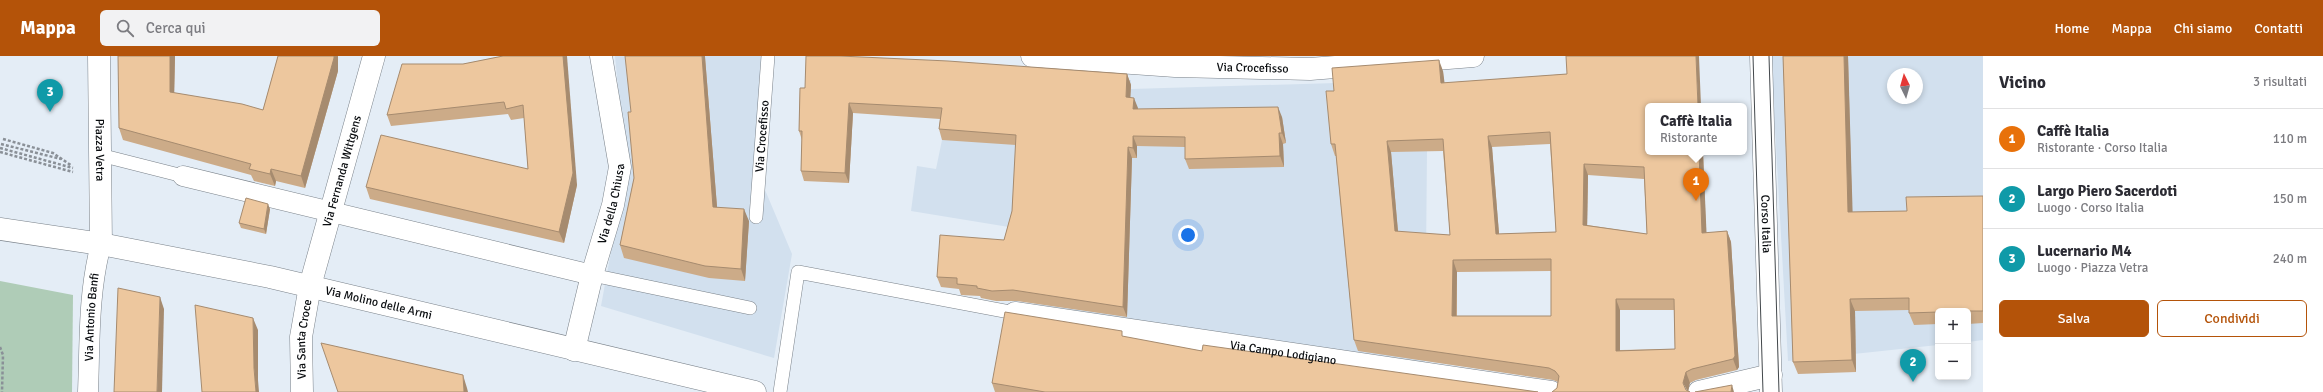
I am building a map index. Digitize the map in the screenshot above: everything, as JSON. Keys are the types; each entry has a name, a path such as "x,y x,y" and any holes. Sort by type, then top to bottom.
{"street":[{"name":"Piazza Vetra","path":"99,56 101,244"},
{"name":"Via Fernanda Wittgens","path":"310,286 374,56"},
{"name":"Via della Chiusa","path":"574,350 592,275 613,205 620,167 601,56"},
{"name":"Via Crocefisso","path":"1032,56 1175,66 1310,69 1472,56"},
{"name":"Corso Italia","path":"1761,56 1771,384"},
{"path":"183,176 592,275"},
{"name":"Via Molino delle Armi","path":"0,229 101,244 310,286 755,392"},
{"name":"Via Antonio Banfi","path":"88,392 91,295 93,273 101,244"},
{"name":"Via Santa Croce","path":"302,392 301,337 310,286"},
{"name":"Via Campo Lodigiano","path":"1015,314 1551,392"},
{"path":"1700,392 1771,384"}],"lane":[{"name":"Via Crocefisso","path":"756,217 768,56"},
{"path":"100,155 183,176"},
{"path":"780,392 798,272 1015,314"},
{"path":"592,275 750,308"}],"path":[{"path":"3,139 53,153"},
{"path":"1,144 64,160"},
{"path":"0,148 75,168"},
{"path":"0,152 79,174"},
{"path":"0,347 3,355 2,392"}],"shaded area":[{"path":"615,56 761,56 755,166 792,254 774,358 601,306 626,170"},
{"path":"1771,56 1983,56 1983,340 1971,342 1971,308 1935,308 1935,345 1788,361"},
{"path":"1421,74 1427,151 1425,365 1034,304 1042,246 1015,228 911,211 917,166 936,169 942,140 1048,79 1131,80 1131,89 1336,83"}],"green space":[{"path":"0,281 73,295 72,392 0,392"}],"building":[{"path":"118,56 170,56 170,92 242,104 263,110 278,56 334,56 301,176 271,169 270,174 249,169 251,164 119,128"},
{"path":"503,56 563,56 573,173 559,232 366,187 381,135 528,169 523,105 506,109 504,102 387,115 402,64 463,64"},
{"path":"625,56 702,56 713,207 744,209 741,269 705,266 620,245 634,178 628,112 631,112"},
{"path":"806,56 948,61 1127,74 1126,97 1134,98 1133,109 1278,107 1282,133 1279,133 1280,156 1185,159 1185,137 1133,136 1133,148 1128,147 1123,307 1013,290 992,291 977,288 977,286 957,284 957,278 937,277 940,235 1004,240 1012,211 1016,135 939,129 942,108 849,103 845,173 801,171 802,131 799,131 800,88 805,88"},
{"path":"1566,56 1696,56 1698,103 1645,103 1645,155 1699,155 1702,233 1727,231 1735,356 1733,359 1692,369 1686,372 1683,383 1686,390 1690,392 1552,392 1557,388 1559,376 1555,371 1549,368 1354,340 1335,144 1331,144 1326,91 1334,91 1332,68 1439,60 1441,83 1567,74","holes":["1550,132 1556,232 1496,234 1488,136","1443,139 1450,235 1395,231 1387,141","1584,164 1644,167 1647,234 1583,225","1551,259 1551,316 1452,316 1453,260","1616,299 1674,299 1675,349 1616,351"]},
{"path":"1783,56 1844,56 1848,212 1907,211 1906,197 1983,196 1983,311 1971,311 1971,308 1935,308 1935,312 1909,313 1909,298 1850,299 1852,360 1793,362"},
{"path":"246,198 268,204 264,229 239,223"},
{"path":"118,288 160,297 157,392 114,392"},
{"path":"195,305 253,318 256,392 202,392"},
{"path":"1005,312 1122,331 1122,336 1202,351 1203,345 1538,392 1045,392 992,383"},
{"path":"321,343 463,375 464,392 338,392"},
{"path":"1732,385 1731,392 1695,392"}],"tram line":[{"path":"1753,56 1763,392"},
{"path":"1769,56 1779,392"}],"place":[{"name":"Lucernario M4","path":"50,112"},
{"name":"Caffè Italia","path":"1696,201"},
{"name":"Largo Piero Sacerdoti","path":"1913,382"}]}
